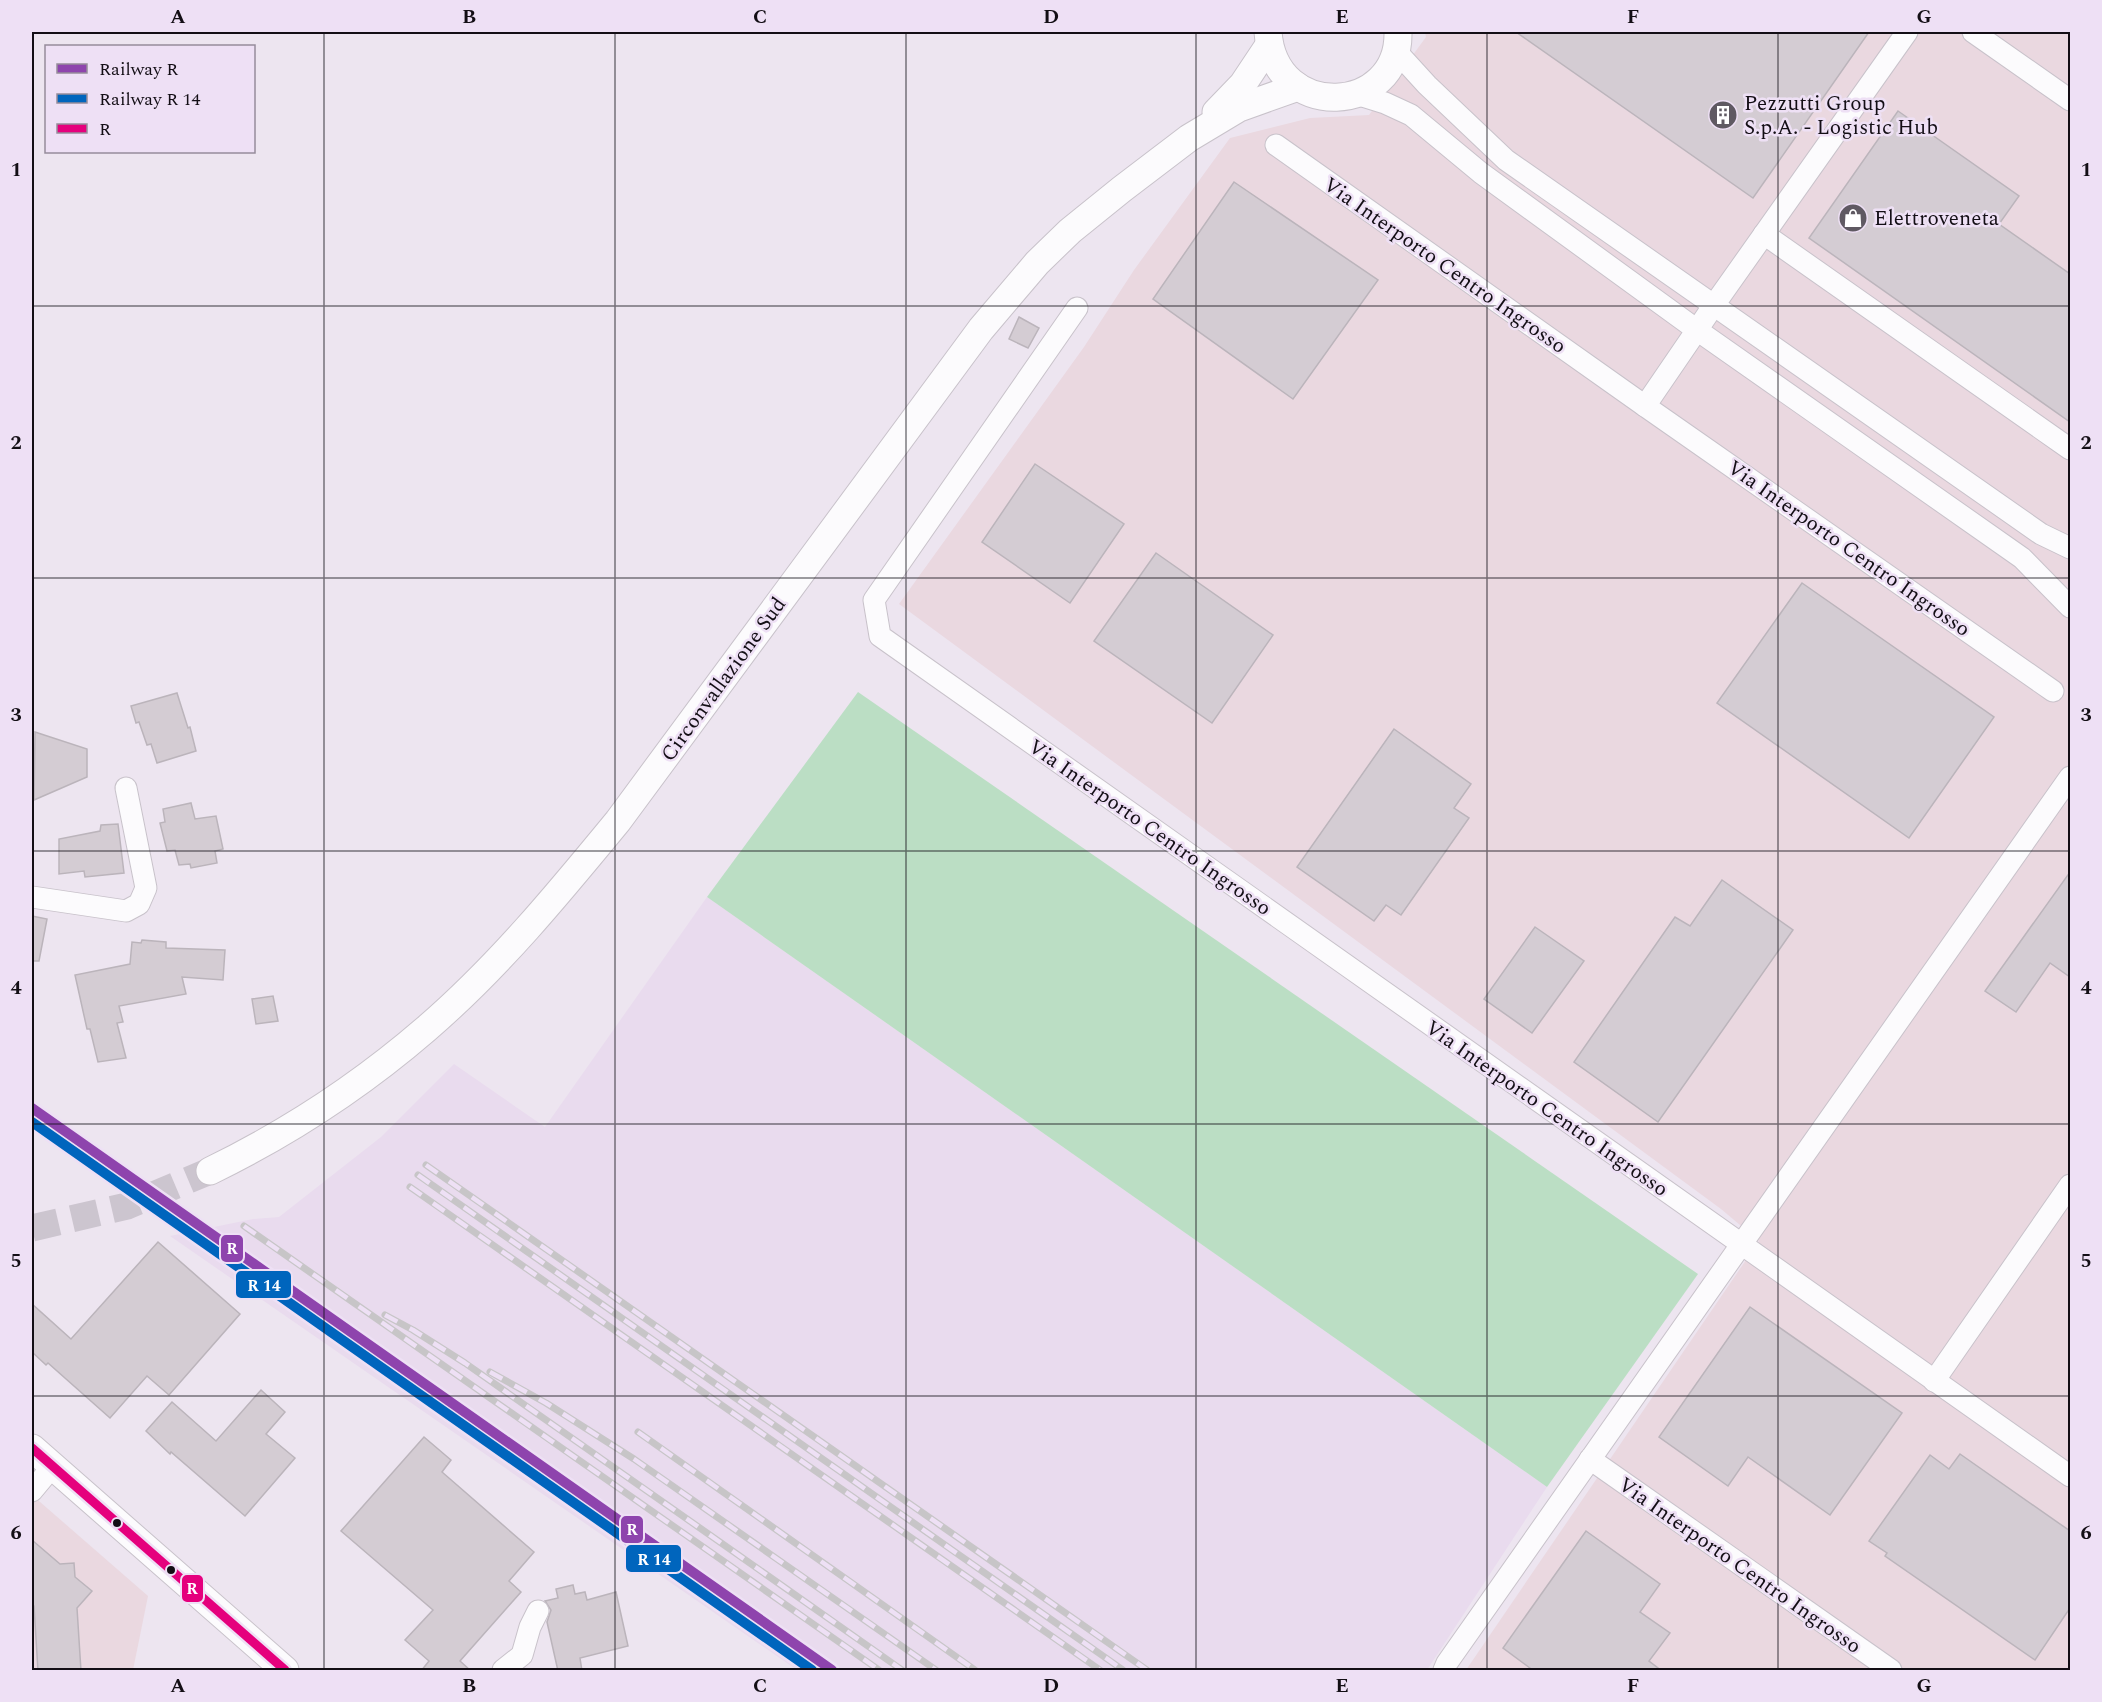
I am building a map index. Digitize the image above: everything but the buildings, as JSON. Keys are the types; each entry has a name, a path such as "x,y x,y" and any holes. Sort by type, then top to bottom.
{"main road":[{"path":"1269,38 1275,62 1285,76 1298,87 1326,98 1356,94 1370,87 1382,77 1390,65 1397,41"},
{"path":"1189,138 1243,84 1269,38"},
{"path":"1189,138 1239,108 1298,87"},
{"name":"Circonvallazione Sud","path":"210,1171 258,1147 312,1115 364,1078 426,1028 501,957 558,894 618,821 1010,292 1070,231 1189,138"},
{"path":"32,1448 285,1671"}],"street":[{"path":"1645,406 1907,32"},
{"path":"1973,32 2070,99"},
{"path":"1397,41 1427,85 1506,160 2041,534 2070,548"},
{"path":"1356,94 1385,103 1411,115 1481,173 1697,330 2022,558 2070,607"},
{"name":"Via Interporto Centro Ingrosso","path":"1276,145 2053,691"},
{"path":"1764,234 2070,449"},
{"name":"Via Interporto Centro Ingrosso","path":"1077,308 874,600 879,636 2070,1476"},
{"path":"1444,1671 1447,1663 2070,777"},
{"path":"32,897 126,911 139,904 146,888 126,788"},
{"path":"1934,1381 2070,1185"},
{"name":"Via Interporto Centro Ingrosso","path":"1590,1459 1891,1671"},
{"path":"32,1491 52,1467"},
{"path":"503,1671 522,1655 530,1627 538,1611"}],"shaded area":[{"path":"1425,32 2070,32 2070,1670 1466,1670 1759,1241 1721,1209 899,604 1084,347 1134,270 1230,138 1310,118 1369,115 1426,37"},
{"path":"707,897 1547,1487 1427,1670 797,1670 170,1236 253,1219 279,1217 381,1137 454,1064 545,1127"},
{"path":"32,1495 148,1596 133,1670 32,1670"}],"green space":[{"path":"858,692 1698,1274 1547,1487 707,897"}],"tunnel":[{"path":"32,1228 127,1206 210,1171"}],"railway":[{"path":"426,1165 1147,1670"},
{"path":"418,1175 1123,1670"},
{"path":"410,1187 1100,1670"},
{"path":"244,1226 879,1670"},
{"path":"385,1315 465,1363 902,1670"},
{"path":"490,1372 546,1403 634,1459 936,1670"},
{"path":"638,1432 975,1670"}],"rail line":[{"name":"R","path":"32,1108 832,1670"}],"transit line":[{"path":"32,1122 812,1670"},
{"name":"R","path":"32,1448 285,1670"}],"place":[{"name":"Pezzutti Group S.p.A. - Logistic Hub","path":"1723,115"},
{"name":"Elettroveneta","path":"1853,218"}]}
